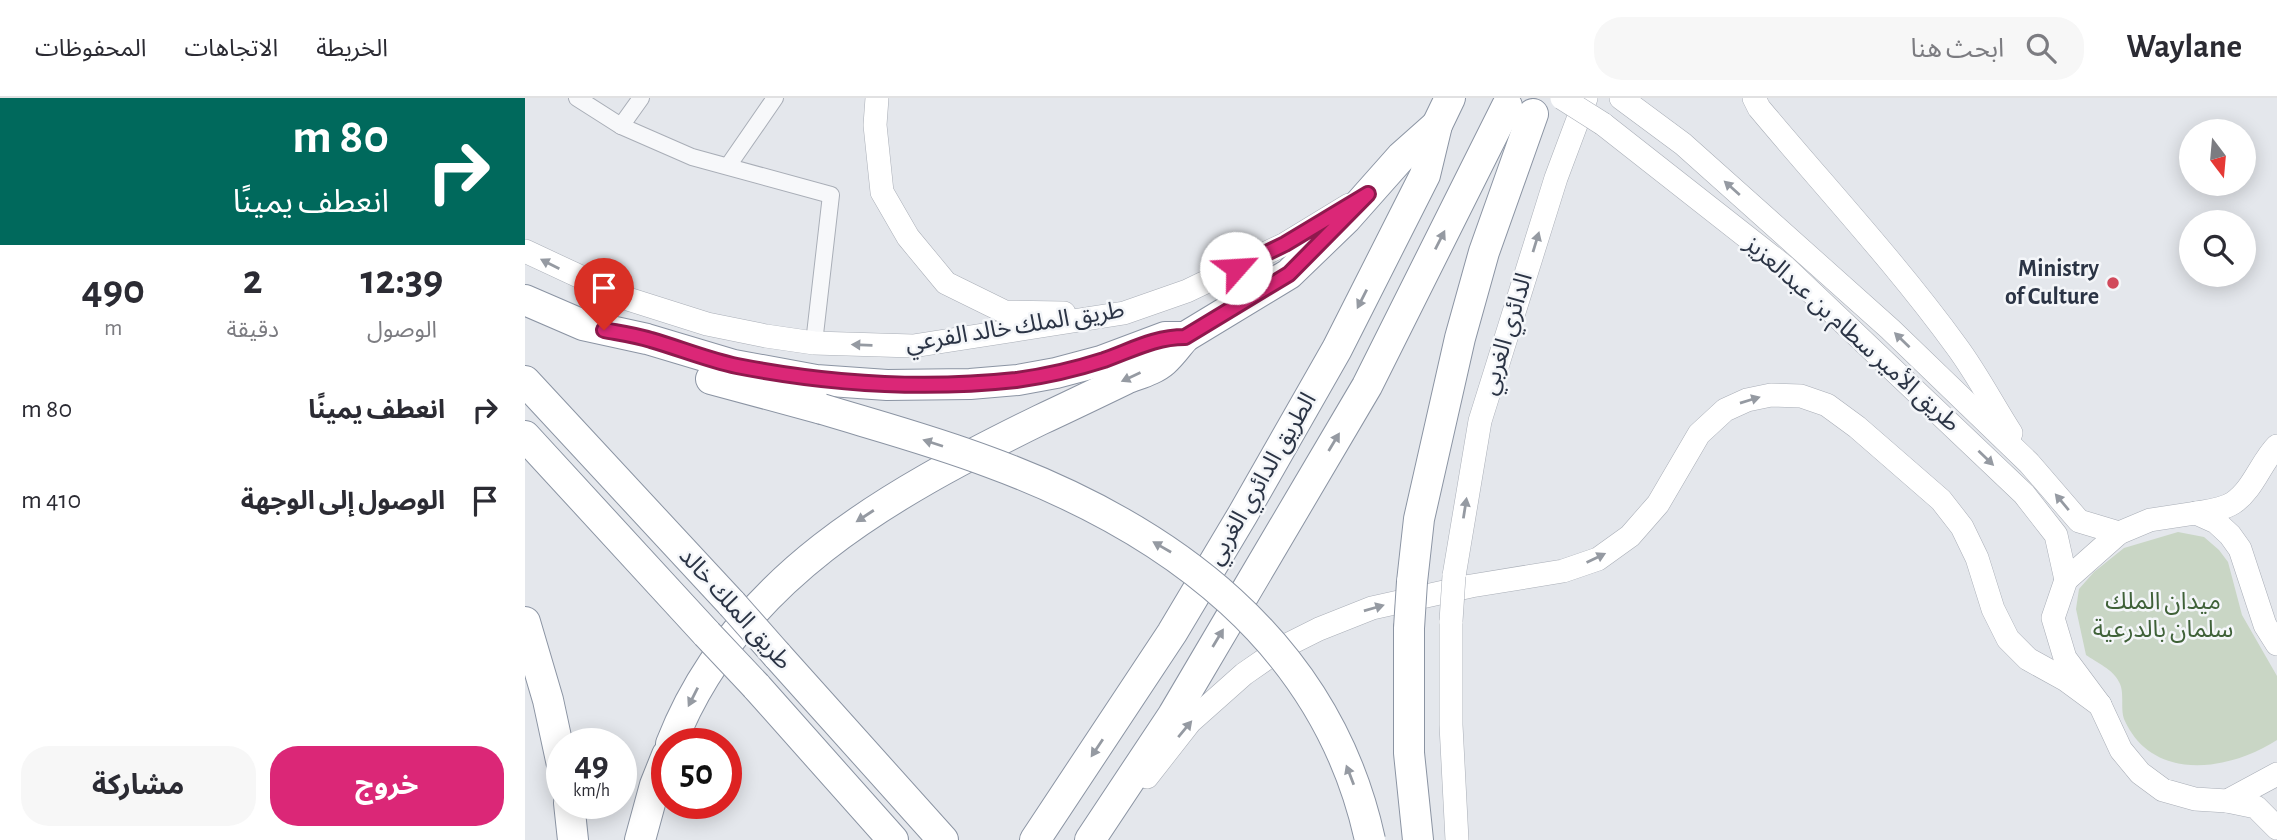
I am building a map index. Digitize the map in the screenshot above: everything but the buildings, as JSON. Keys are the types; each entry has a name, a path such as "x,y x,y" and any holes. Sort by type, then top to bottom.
{"highway":[{"name":"الطريق الدائري الغربي","path":"1035,840 1172,633 1336,349 1425,175 1437,125 1450,98"},
{"name":"الطريق الدائري الغربي","path":"1090,840 1173,715 1367,386 1520,110 1460,338 1419,519 1409,628 1409,753 1418,840"},
{"path":"678,728 695,691 722,650 769,595 808,558 862,518 914,487 1027,427 1163,363 1185,337 1289,274 1401,157 1437,125"},
{"path":"525,300 696,374 822,409 989,462 1048,486 1173,553 1220,590 1261,631 1309,690 1340,750 1364,814 1370,840"},
{"path":"583,325 647,339 734,365 816,380 887,385 970,384 1018,380 1101,361 1165,337 1185,337"},
{"name":"طريق الملك خالد","path":"525,381 732,604 943,840"},
{"name":"طريق الملك خالد","path":"525,436 756,686 893,840"},
{"path":"525,621 554,728"},
{"path":"640,840 651,800"},
{"path":"571,819 573,840"}],"street":[{"path":"577,98 621,126 692,157 831,195 814,343"},
{"path":"621,126 641,98"},
{"path":"729,166 775,98"},
{"path":"877,98 875,125 882,192 908,237 946,283 1005,312 1124,313"},
{"name":"طريق الأمير سطام بن عبدالعزيز","path":"1562,98 1603,124 1785,267 2024,494 2056,535 2066,580"},
{"name":"الدائري الغربي","path":"1458,840 1451,725 1451,621 1454,576 1480,421 1556,178 1586,98"},
{"name":"طريق الأمير سطام بن عبدالعزيز","path":"1621,98 1683,144 1890,329 2029,463 2079,521 2119,533"},
{"path":"1754,98 1792,148 1883,251 1959,349 2029,463"},
{"name":"طريق الملك خالد الفرعي","path":"525,251 628,299 707,324 766,337 814,343 913,346 1124,313 1187,291 1285,244 1368,194"},
{"path":"1098,840 1190,722 1244,674 1283,646 1371,608 1471,586 1563,571 1598,559 1630,536 1658,504 1699,434 1725,410 1747,400 1771,394 1801,396 1827,405 1857,427 1941,500 1962,527 1977,558 1993,609 2008,639 2028,659 2066,680 2100,705"},
{"path":"2277,446 2244,493 2233,503 2220,509 2150,520 2119,533 2066,580 2053,618 2065,658 2100,705 2121,750 2140,773 2163,790 2195,799 2227,801 2256,807 2277,828"},
{"path":"2196,513 2216,522 2240,549 2265,625 2277,644"},
{"path":"2227,801 2277,774"}],"green space":[{"name":"ميدان الملك سلمان بالدرعية","path":"2178,532 2204,537 2228,562 2242,615 2277,676 2277,740 2258,751 2215,764 2172,762 2153,754 2137,740 2124,719 2122,690 2117,678 2086,655 2076,609 2079,589 2094,572 2124,548"}],"place":[{"name":"Ministry of Culture","path":"2113,283"}],"route":[{"path":"604,330 647,339 734,365 816,380 887,385 970,384 1018,380 1101,361 1165,337 1185,337 1289,274 1368,194 1285,244 1236,268"}]}
